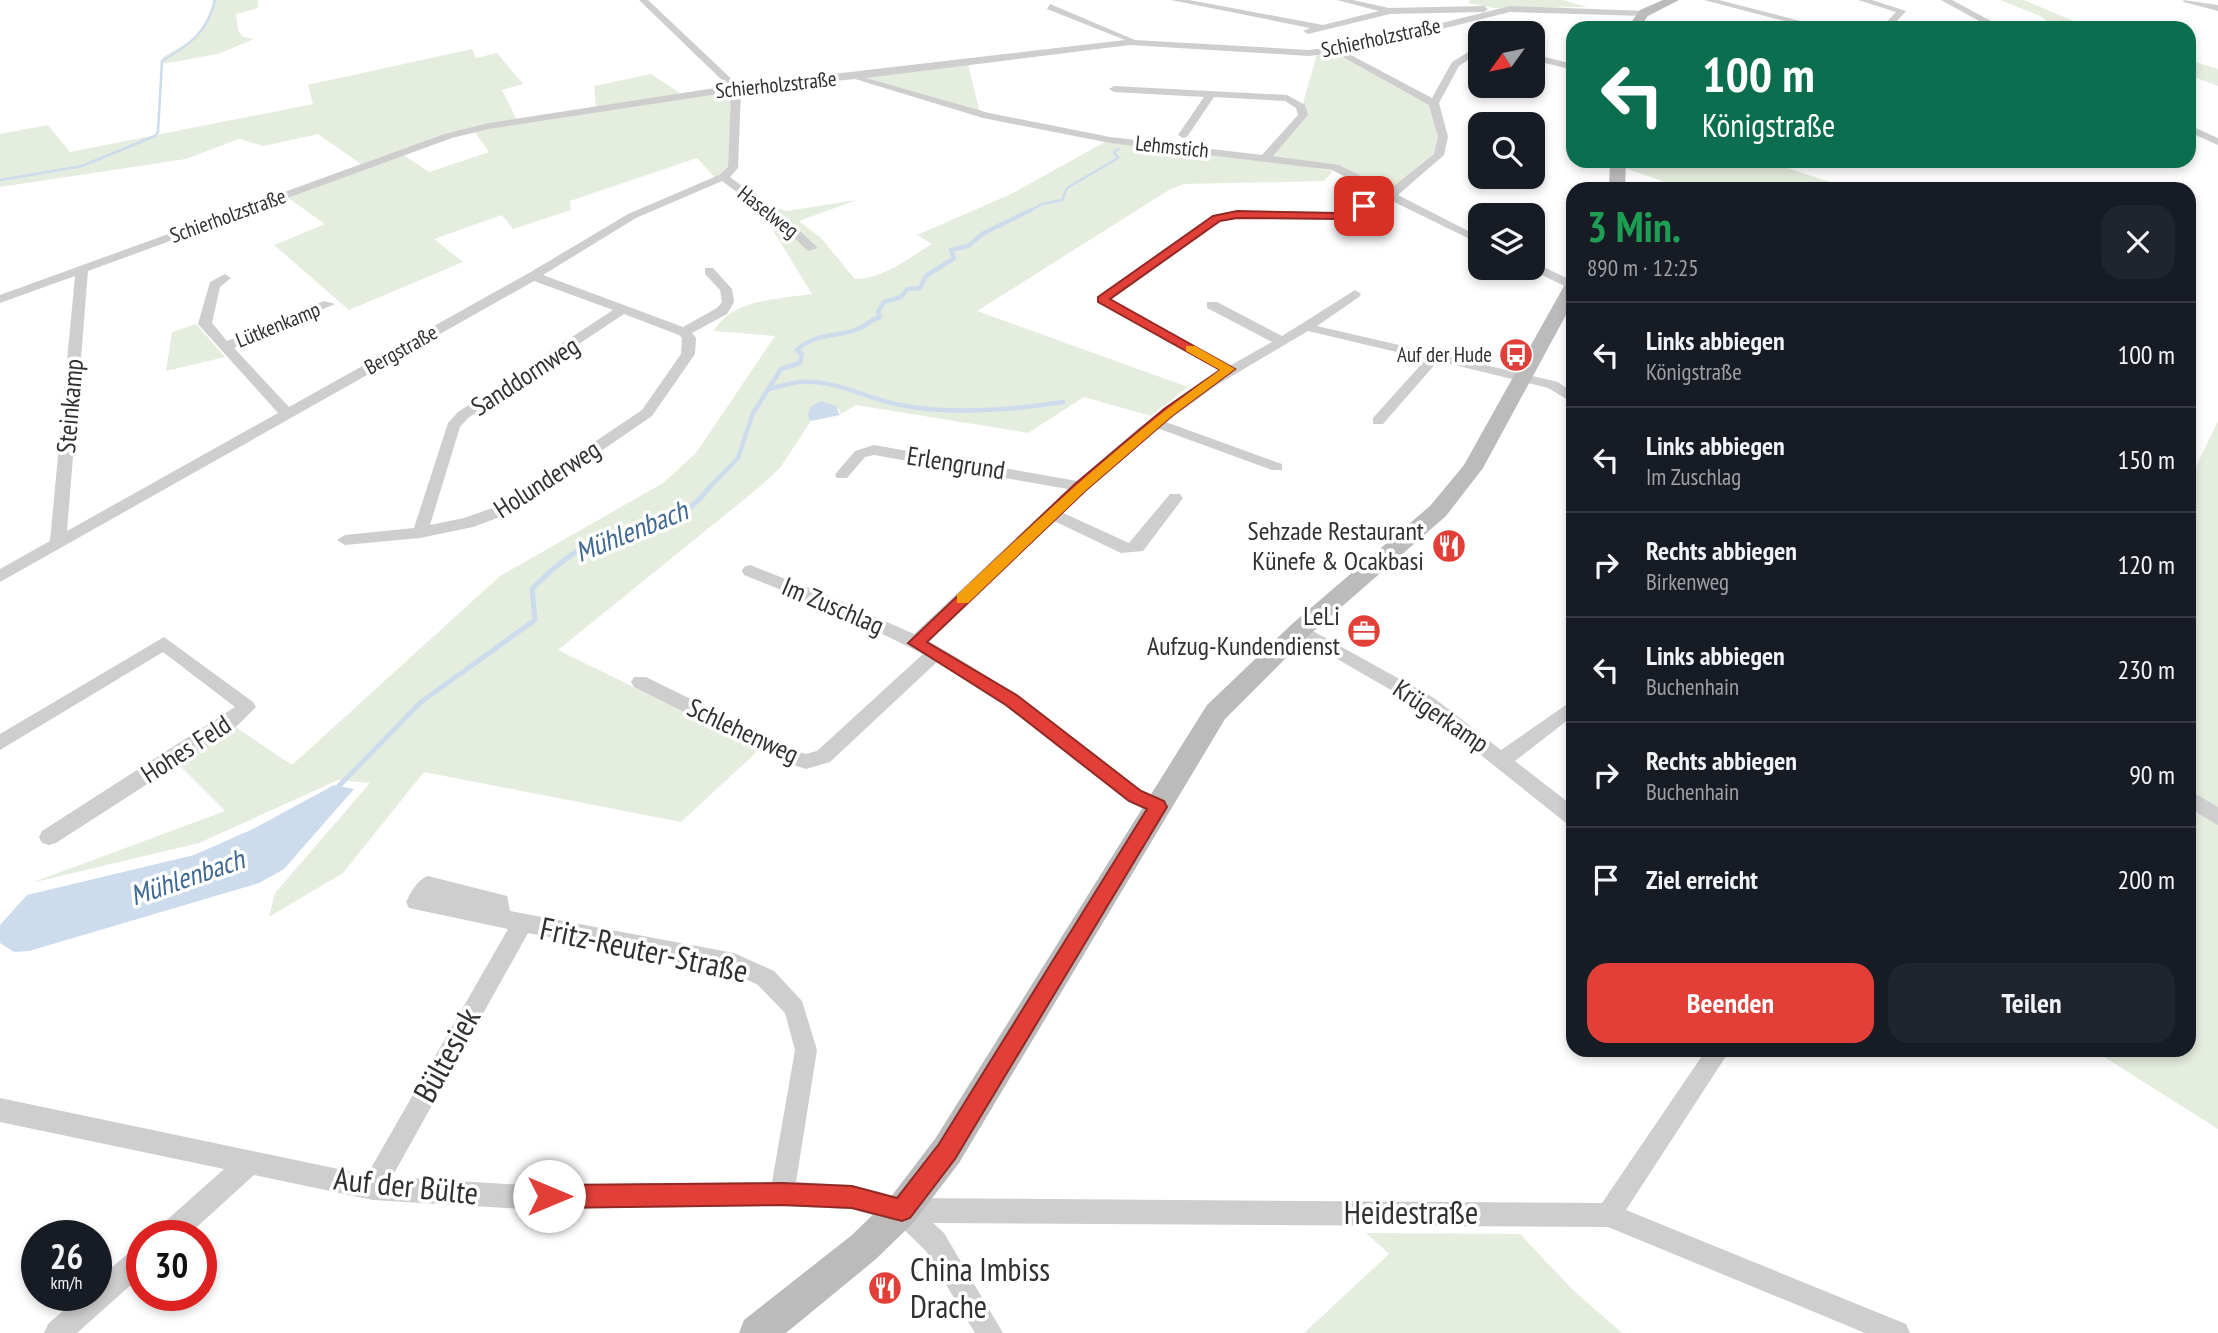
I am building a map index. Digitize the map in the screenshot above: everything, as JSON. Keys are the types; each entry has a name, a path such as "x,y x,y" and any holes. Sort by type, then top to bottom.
{"main road":[{"path":"1638,21 1644,13 1673,0"},
{"path":"774,1328 902,1210 947,1151 1216,712 1300,630 1438,510 1474,468 1566,299"}],"street":[{"path":"643,0 736,88 733,168 723,177"},
{"path":"1174,0 1324,28"},
{"path":"1341,0 1390,10 1472,8 1493,12"},
{"path":"1708,0 1794,21"},
{"path":"1862,0 1902,11 1893,21"},
{"path":"1945,0 1983,20"},
{"path":"2187,0 2218,8"},
{"path":"1050,7 1131,39 1130,42"},
{"name":"Schierholzstraße","path":"0,299 448,136 489,126 736,88 1130,42 1309,53 1329,51 1510,9 1575,14 1644,13"},
{"path":"1308,30 1390,10"},
{"path":"1976,21 1983,20"},
{"path":"1346,56 1434,103"},
{"path":"1228,369 1102,300 1217,218 1237,214 1339,216 1389,196 1439,155 1443,137 1434,103 1455,64 1468,56"},
{"path":"1545,60 1566,65"},
{"name":"Lehmstich","path":"854,76 987,116 1024,124 1110,140 1335,167 1468,235"},
{"path":"1114,89 1212,92 1287,99 1301,107 1303,115 1266,158"},
{"path":"1183,135 1212,92"},
{"path":"2196,131 2218,142"},
{"name":"Haselweg","path":"723,177 813,247"},
{"name":"Bergstraße","path":"0,576 533,276 632,216 723,177"},
{"name":"Steinkamp","path":"58,542 82,270"},
{"path":"533,276 684,332 722,311 728,302 726,289 709,271"},
{"path":"1545,272 1566,282"},
{"name":"Lütkenkamp","path":"225,278 214,285 205,324 287,414"},
{"path":"916,643 1080,487 1156,423 1228,369 1283,342 1354,294"},
{"name":"Lütkenkamp","path":"226,346 329,304"},
{"path":"1212,305 1283,342"},
{"name":"Sanddornweg","path":"420,533 453,426 463,415 622,310"},
{"path":"1306,327 1523,377 1553,385 1566,394"},
{"name":"Holunderweg","path":"345,540 420,533 483,519 506,509 647,413 688,354 689,338 684,332"},
{"path":"1378,421 1434,358"},
{"path":"1156,423 1277,467"},
{"name":"Erlengrund","path":"842,475 860,454 874,450 1054,480 1080,487"},
{"path":"1052,514 1127,549 1137,547 1175,498"},
{"name":"Im Zuschlag","path":"750,571 831,601 935,653 1012,700 1135,796 1158,807"},
{"name":"Krügerkamp","path":"1300,630 1428,703 1503,758 1566,811"},
{"name":"Hohes Feld","path":"0,743 164,643 247,707 232,721 49,837"},
{"name":"Schlehenweg","path":"640,682 789,756 815,761 823,757 935,653"},
{"path":"1503,758 1566,712"},
{"path":"2196,803 2218,817"},
{"name":"Bültesiek","path":"373,1188 511,921"},
{"name":"Fritz-Reuter-Straße","path":"511,921 734,963 766,978 794,1008 806,1050 782,1194"},
{"path":"1608,1214 1714,1057"},
{"name":"Auf der Bülte","path":"0,1110 373,1188 523,1197 782,1194 852,1197 902,1210"},
{"path":"185,1220 249,1163"},
{"path":"902,1210 934,1242 990,1333"},
{"name":"Heidestraße","path":"902,1210 1608,1214 1897,1333"},
{"path":"57,1333 126,1272"}],"shaded area":[{"path":"214,0 258,0 258,8 236,14 238,30 243,37 254,39 218,54 162,64 163,57 190,41 203,29 212,12"},
{"path":"1470,0 1563,0 1587,7 1493,8 1468,3"},
{"path":"2000,0 2024,0 2074,21 2047,21"},
{"path":"472,49 476,58 497,53 523,84 502,90 517,120 447,133 361,164 318,134 264,146 239,139 186,159 0,187 0,134 48,125 70,152 313,104 308,85"},
{"path":"1335,52 1431,104 1441,137 1438,152 1390,191 1336,166 1271,155 1306,115 1303,103 1317,54"},
{"path":"2196,62 2218,69 2218,86 2196,78"},
{"path":"968,64 980,113 867,79 868,77"},
{"path":"651,74 683,95 596,108 594,86"},
{"path":"728,92 731,95 728,167 715,178 697,158 570,201 571,210 513,229 502,215 434,239 463,262 349,310 274,245 325,224 288,198 402,154 429,172 489,152 474,131"},
{"path":"1105,142 1266,160 1333,171 1324,181 1184,184 1169,190 977,311 1188,387 1151,416 1084,397 1028,433 856,405 841,414 839,409 808,416 811,421 780,468 558,650 760,749 681,822 424,772 343,873 269,917 275,893 370,783 338,780 199,843 31,883 225,811 177,763 234,726 292,765 500,576 663,483 696,453 775,336 714,331 722,320 732,312 757,302 812,294 758,206 766,203 786,211 857,200 799,221 821,238 855,279 876,276 932,244 917,235 1011,194"},
{"path":"1626,168 1787,168 1830,182 1665,182"},
{"path":"196,324 225,357 166,371 172,332"},
{"path":"2218,421 2218,811 2196,797 2196,467"},
{"path":"2198,810 2218,823 2218,1129 2104,1057 2196,1057"},
{"path":"1366,1233 1520,1234 1573,1290 1622,1333 1304,1333 1389,1254"}],"water":[{"path":"821,401 836,406 840,415 811,421 808,417 810,407"},
{"path":"334,785 354,789 284,869 259,883 29,951 14,952 0,943 0,925 27,895 194,855 253,829"}],"waterway":[{"path":"0,180 82,166 155,136 158,132 162,61 196,36 208,21 215,0"},
{"name":"Mühlenbach","path":"1028,212 1042,204 1062,200 1067,188 1118,158 1114,152 1119,149"},
{"name":"Mühlenbach","path":"768,389 781,369 800,363 802,354 797,350 803,345 855,330 880,317 878,312 884,302 901,297 907,289 920,288 926,276 954,258 951,250 968,246 984,233 1031,210"},
{"path":"768,389 796,383 825,383 900,405 961,411 1063,402"},
{"name":"Mühlenbach","path":"707,490 738,458 753,413 768,389"},
{"name":"Mühlenbach","path":"336,789 421,702 535,620 532,589 558,565 597,541 676,516 709,488"}],"slow traffic":[{"path":"963,599 1080,487 1169,412 1228,369 1190,348"}],"place":[{"name":"Auf der Hude","path":"1516,355"},
{"name":"Sehzade Restaurant Künefe & Ocakbasi","path":"1449,546"},
{"name":"LeLi Aufzug-Kundendienst","path":"1364,631"},
{"name":"China Imbiss Drache","path":"885,1288"}],"route":[{"path":"549,1196 782,1194 852,1197 902,1210 947,1151 1158,807 1135,796 1012,700 916,643 1080,487 1169,412 1228,369 1102,300 1217,218 1237,214 1339,216 1364,206"}]}
